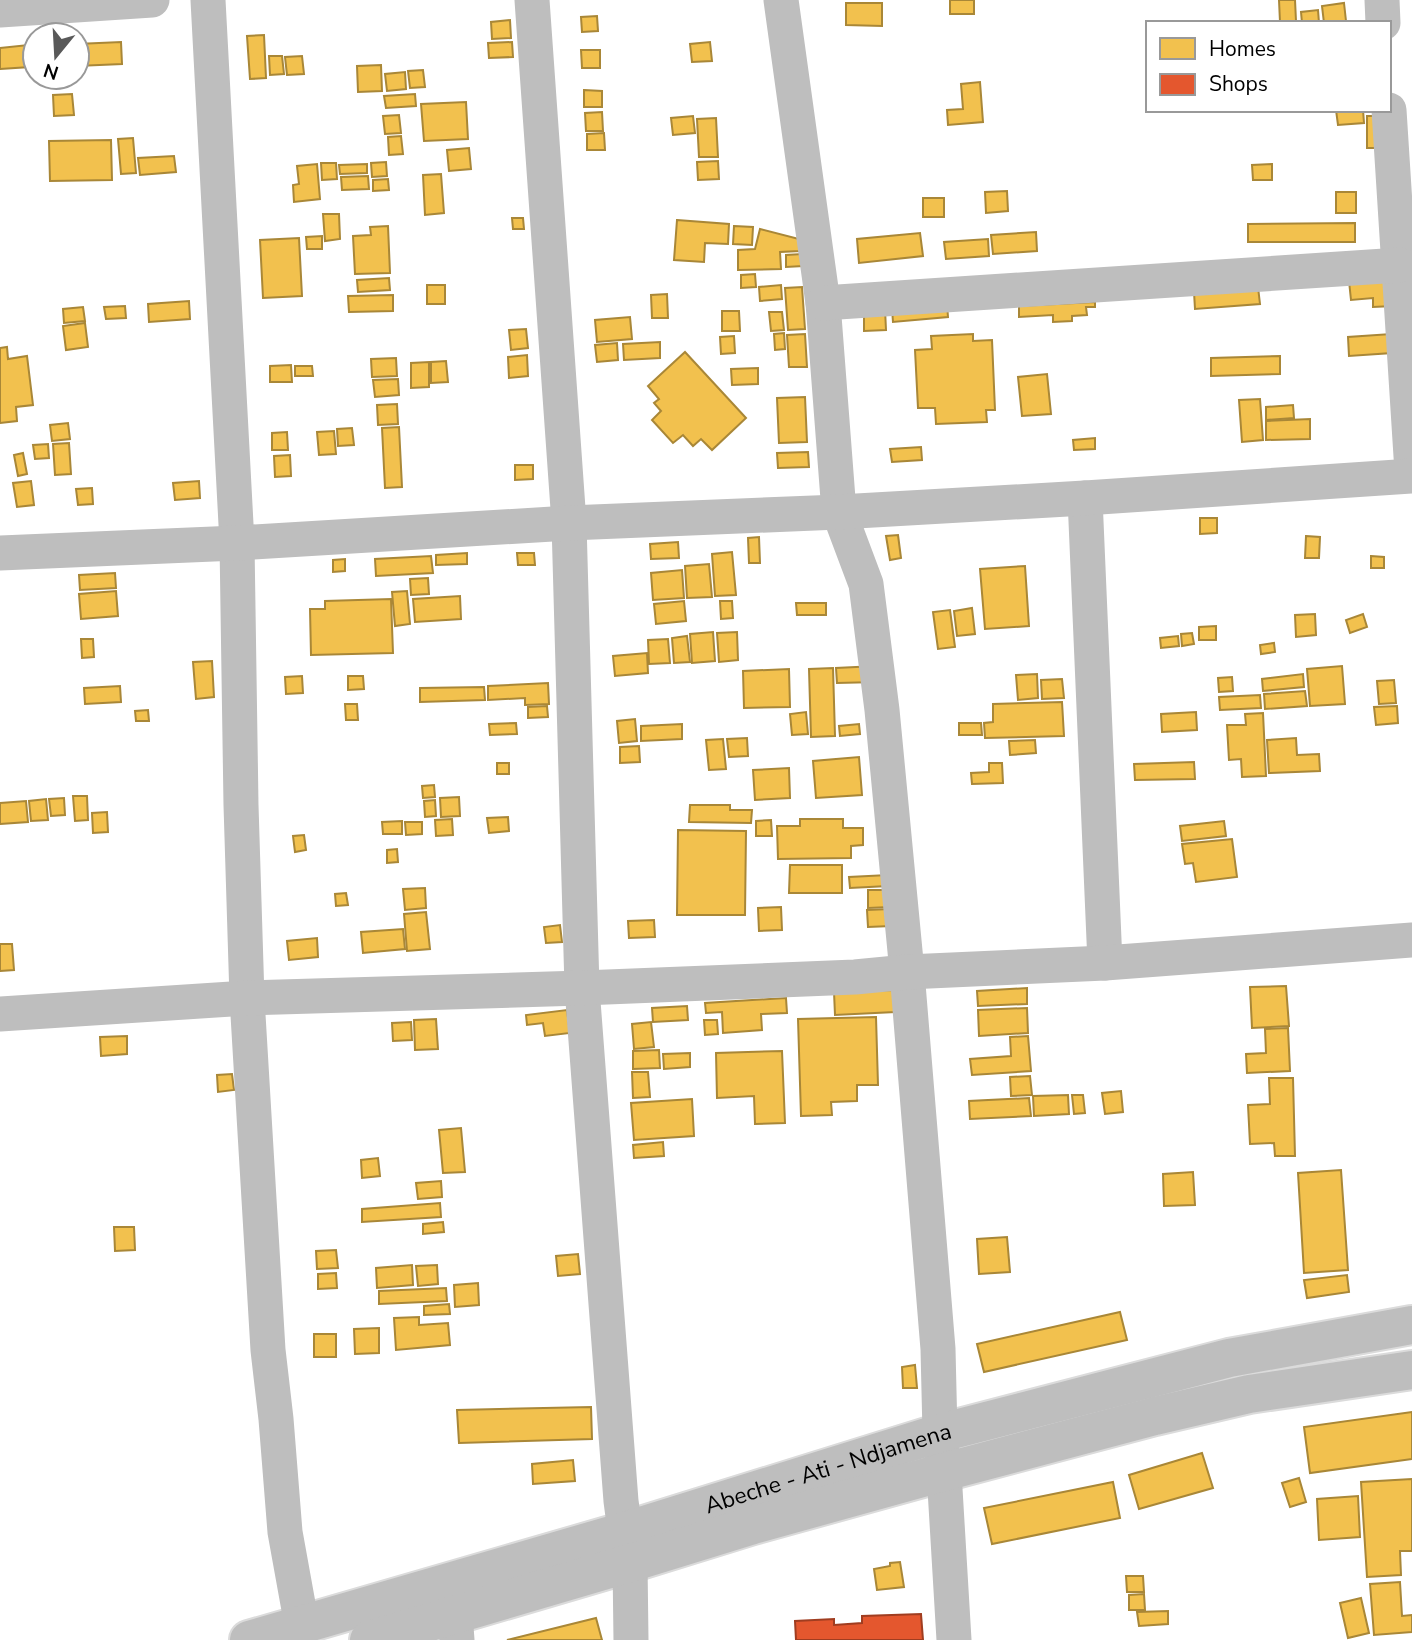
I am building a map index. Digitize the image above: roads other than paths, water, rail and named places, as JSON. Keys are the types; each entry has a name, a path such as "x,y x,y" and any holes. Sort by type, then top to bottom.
{"highway":[{"name":"Abeche - Ati - Ndjamena","path":"369,1640 456,1627 628,1547 940,1433 1229,1358 1412,1325"},
{"name":"Abeche - Ati - Ndjamena","path":"249,1640 628,1547 753,1525 1155,1416 1249,1394 1412,1370"}],"street":[{"path":"0,10 152,0"},
{"path":"208,0 237,543 247,998 268,1350 285,1532 302,1626"},
{"path":"532,0 569,523 582,989 621,1502 628,1547 631,1640"},
{"path":"781,0 823,303 839,512 866,583 884,724 937,1349 954,1640"},
{"path":"1382,0 1383,21"},
{"path":"0,553 237,543 569,523 839,512 1085,498 1412,474 1389,112"},
{"path":"823,303 1400,265"},
{"path":"1085,498 1105,963"},
{"path":"0,1014 247,998 582,989 1105,963 1412,940"}]}
